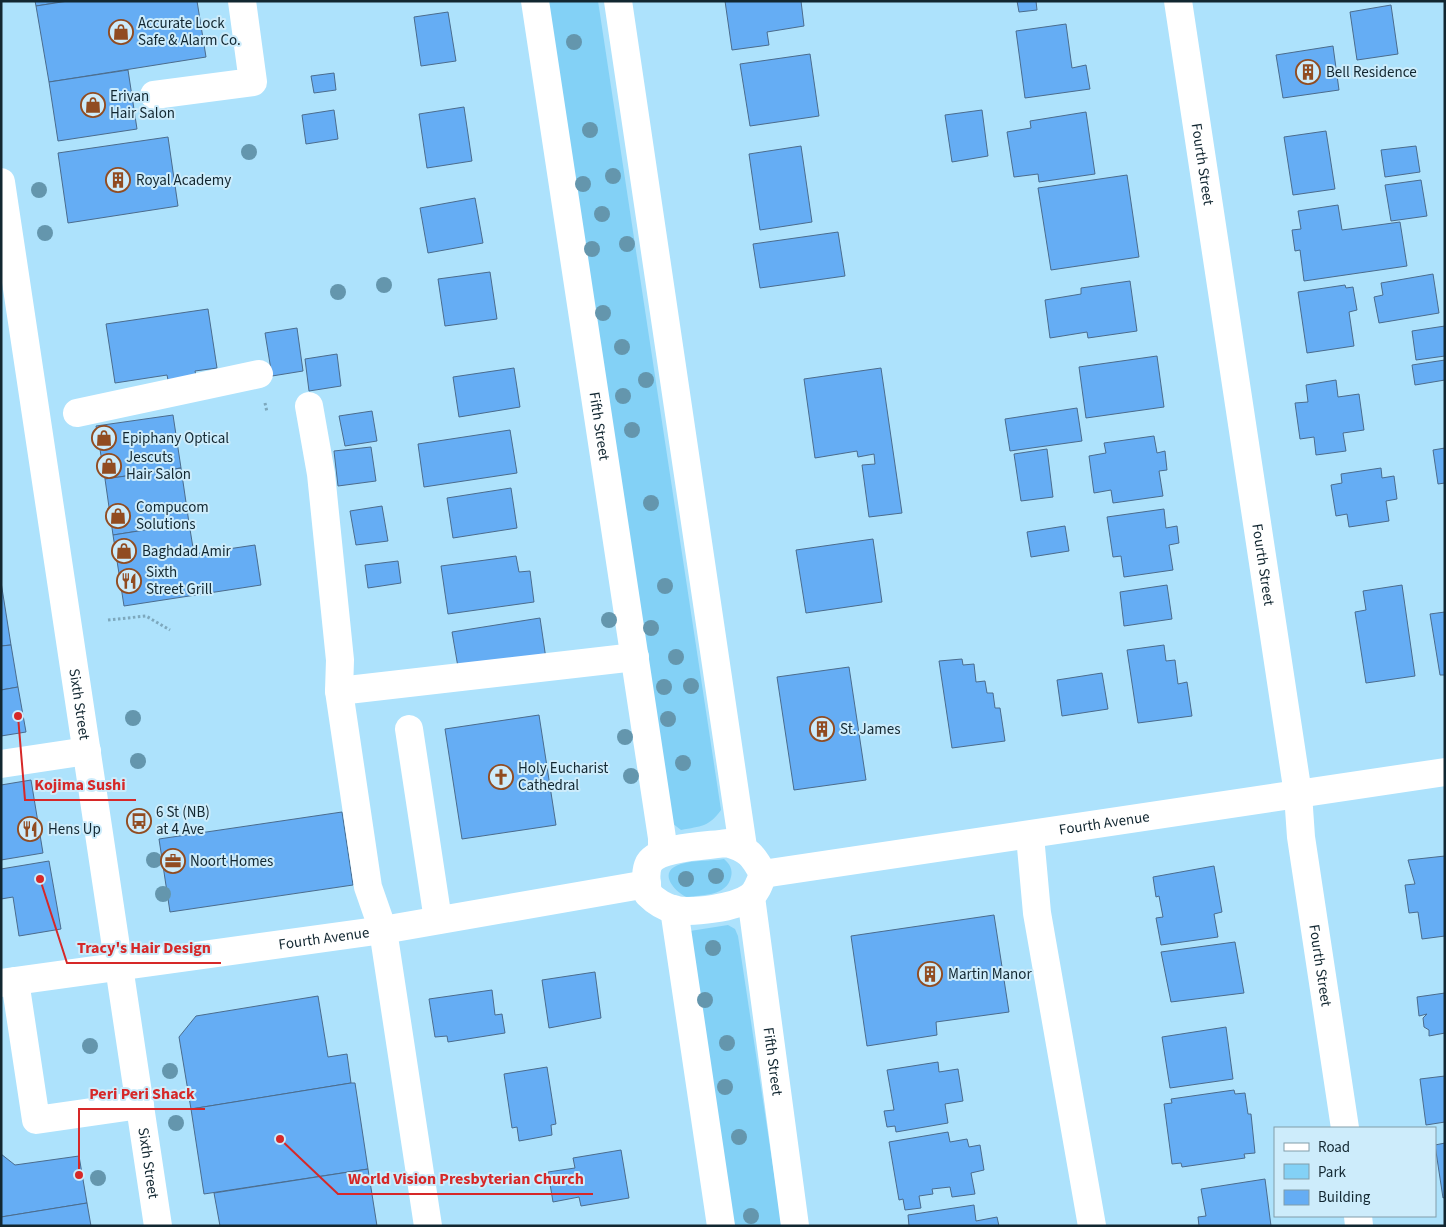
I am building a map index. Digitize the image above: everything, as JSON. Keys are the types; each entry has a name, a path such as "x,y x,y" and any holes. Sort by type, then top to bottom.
{"street":[{"path":"154,96 253,82 242,1"},
{"name":"Fifth Street","path":"535,1 635,657 662,838 662,852"},
{"path":"618,1 742,847"},
{"name":"Fourth Street","path":"1178,1 1298,794 1301,838 1344,1127"},
{"name":"Sixth Street","path":"1,182 7,254 87,752 158,1226"},
{"path":"77,413 259,374"},
{"path":"309,406 321,474 340,660 339,691 368,887 383,930 428,1226"},
{"path":"339,691 635,657"},
{"path":"410,729 438,920"},
{"path":"1,764 87,752"},
{"name":"Fourth Avenue","path":"757,885 1030,836 1445,772"},
{"path":"1030,836 1038,913 1092,1226"},
{"path":"727,843 742,847 755,858 757,885 735,906 692,911 674,910 656,902 648,894 646,874 650,862 662,852 727,843"},
{"name":"Fourth Avenue","path":"8,982 383,930 647,884"},
{"name":"Fifth Street","path":"757,885 755,913 796,1226"},
{"path":"674,910 722,1226"},
{"path":"8,982 36,1120 140,1105"}],"path":[{"path":"108,620 146,616 170,630"}],"green space":[{"path":"545,1 598,1 721,810 708,823 681,830 672,823"},
{"path":"724,859 728,863 732,874 729,883 719,891 706,895 686,897 672,885 669,876 670,871 674,867 691,862"},
{"path":"728,925 735,929 738,936 782,1226 727,1226 690,931"}],"building":[{"path":"35,1 68,1 36,6"},
{"name":"Accurate Lock Safe & Alarm Co.","path":"68,1 197,1 206,57 49,82 36,6"},
{"path":"725,1 801,1 804,26 767,32 769,45 732,50"},
{"path":"1017,1 1036,1 1037,10 1019,12"},
{"path":"1391,5 1398,54 1357,60 1350,12"},
{"path":"448,12 456,61 421,66 414,17"},
{"path":"1066,24 1072,68 1086,65 1090,89 1025,98 1016,31"},
{"name":"Bell Residence","path":"1333,46 1339,90 1283,98 1276,55"},
{"path":"810,54 819,116 750,126 740,64"},
{"name":"Erivan Hair Salon","path":"128,70 137,129 58,141 49,82"},
{"path":"334,73 336,90 314,93 311,76"},
{"path":"464,107 472,161 427,168 419,114"},
{"path":"334,110 338,139 306,144 302,115"},
{"path":"982,110 988,156 952,162 945,115"},
{"path":"1086,112 1095,174 1039,182 1038,174 1014,177 1007,132 1031,128 1030,121"},
{"path":"1326,131 1335,189 1293,195 1284,137"},
{"name":"Royal Academy","path":"168,137 178,206 68,223 58,153"},
{"path":"801,146 812,222 760,230 749,154"},
{"path":"1416,146 1420,172 1385,177 1381,150"},
{"path":"1127,175 1139,257 1051,270 1038,188"},
{"path":"1421,180 1427,216 1391,221 1385,185"},
{"path":"475,198 483,243 428,253 420,208"},
{"path":"1338,205 1342,230 1400,222 1407,266 1304,281 1300,250 1295,251 1292,230 1301,229 1298,211"},
{"path":"838,232 845,276 760,288 753,244"},
{"path":"490,272 497,319 445,326 438,279"},
{"path":"1433,274 1439,313 1379,323 1374,297 1383,295 1381,283"},
{"path":"1130,281 1137,331 1088,338 1087,332 1050,338 1045,300 1081,294 1081,288"},
{"path":"1345,285 1346,288 1353,287 1357,310 1349,312 1354,346 1307,353 1298,292"},
{"path":"208,309 217,368 195,371 196,376 168,380 167,375 115,383 106,324"},
{"path":"1445,326 1445,356 1416,360 1412,331"},
{"path":"297,328 303,371 272,376 265,333"},
{"path":"337,354 341,386 309,391 305,359"},
{"path":"1157,356 1164,407 1086,418 1079,367"},
{"path":"1445,360 1445,380 1415,385 1412,365"},
{"path":"514,368 520,407 459,417 453,377"},
{"path":"881,368 902,513 869,517 862,465 875,464 874,454 858,457 857,451 815,458 804,379"},
{"path":"1336,380 1338,397 1359,394 1364,430 1343,433 1346,451 1316,455 1314,437 1300,439 1295,403 1308,402 1306,385"},
{"path":"1077,408 1082,441 1010,451 1005,419"},
{"path":"372,411 377,441 345,446 339,416"},
{"path":"173,415 181,468 105,479 96,426"},
{"path":"510,430 517,473 424,487 418,444"},
{"path":"1154,436 1157,453 1165,451 1167,470 1159,471 1163,496 1113,503 1111,490 1094,493 1089,456 1106,453 1104,443"},
{"path":"371,447 376,481 338,486 334,451"},
{"path":"1445,448 1445,483 1438,484 1433,450"},
{"path":"1047,449 1053,497 1021,501 1014,454"},
{"path":"181,468 189,523 113,535 105,479"},
{"path":"1381,468 1382,478 1394,476 1397,499 1386,501 1389,521 1349,527 1347,514 1336,516 1331,485 1342,483 1341,474"},
{"path":"511,488 517,528 453,538 447,498"},
{"path":"382,506 388,541 356,545 350,511"},
{"path":"1164,509 1166,528 1177,526 1179,543 1169,545 1173,570 1124,577 1121,556 1113,557 1107,517"},
{"path":"189,523 194,554 255,545 261,585 124,606 113,535"},
{"path":"1065,526 1069,551 1031,557 1027,532"},
{"path":"873,539 882,602 806,613 796,550"},
{"path":"516,556 519,572 530,571 534,602 448,614 441,566"},
{"path":"398,561 401,583 368,588 365,565"},
{"path":"1,582 11,645 1,646"},
{"path":"1167,585 1172,619 1124,626 1120,592"},
{"path":"1402,585 1415,676 1366,683 1355,612 1366,610 1363,591"},
{"path":"1445,612 1445,675 1440,675 1430,614"},
{"path":"540,618 546,659 459,673 452,632"},
{"path":"11,645 18,687 1,690 1,646"},
{"path":"1164,645 1166,661 1175,660 1178,684 1187,682 1192,716 1138,723 1127,650"},
{"path":"962,659 963,665 974,664 976,682 985,681 987,693 993,693 995,708 1000,708 1005,741 952,748 939,661"},
{"name":"St. James","path":"849,667 866,780 794,790 777,677"},
{"path":"1102,673 1108,709 1062,716 1057,680"},
{"path":"18,687 26,732 1,736 1,690"},
{"name":"Holy Eucharist Cathedral","path":"539,715 556,825 462,839 445,729"},
{"path":"31,780 43,853 1,860 1,785"},
{"path":"342,812 353,885 170,912 159,839"},
{"path":"1445,856 1445,936 1422,939 1418,912 1409,913 1405,885 1415,884 1408,860"},
{"path":"49,861 61,929 19,936 13,897 1,899 1,869"},
{"path":"1214,866 1222,912 1214,914 1218,937 1161,945 1156,918 1163,917 1159,896 1156,897 1153,877"},
{"name":"Martin Manor","path":"994,915 1009,1012 936,1022 937,1035 867,1046 851,936"},
{"path":"1235,942 1244,993 1171,1002 1161,952"},
{"path":"595,972 601,1018 549,1028 542,980"},
{"path":"492,990 495,1015 502,1014 505,1033 448,1042 447,1036 435,1037 429,999"},
{"path":"1445,993 1445,1033 1429,1036 1429,1030 1424,1027 1423,1018 1427,1014 1419,1016 1417,997"},
{"path":"318,996 328,1057 347,1054 351,1083 191,1109 179,1037 196,1016"},
{"path":"1226,1027 1233,1079 1170,1088 1162,1037"},
{"path":"938,1062 939,1072 958,1069 963,1101 945,1104 948,1123 896,1132 895,1126 887,1127 884,1111 894,1110 887,1070"},
{"path":"547,1067 556,1124 551,1125 552,1135 519,1141 517,1127 512,1128 504,1074"},
{"path":"1445,1076 1445,1122 1426,1125 1420,1079"},
{"path":"355,1083 368,1169 204,1194 191,1109"},
{"path":"1234,1090 1235,1094 1245,1093 1248,1114 1251,1114 1255,1153 1244,1154 1245,1158 1182,1167 1181,1163 1172,1164 1164,1104 1172,1103 1171,1099"},
{"path":"948,1132 950,1142 967,1139 969,1147 980,1145 984,1170 971,1173 975,1194 952,1197 950,1187 932,1189 933,1194 919,1196 921,1208 905,1210 903,1199 899,1200 889,1142"},
{"path":"1445,1143 1445,1197 1443,1198 1436,1152 1436,1145"},
{"path":"621,1150 629,1198 581,1206 579,1197 553,1202 548,1172 575,1168 573,1158"},
{"path":"1,1154 15,1165 79,1156 87,1203 1,1217"},
{"path":"368,1169 377,1226 220,1226 214,1193"},
{"path":"1265,1179 1271,1226 1199,1226 1198,1217 1206,1216 1201,1189"},
{"path":"87,1203 91,1226 1,1226 1,1217"},
{"path":"974,1205 976,1221 997,1217 999,1226 909,1226 908,1215"}],"place":[{"name":"Accurate Lock Safe & Alarm Co.","path":"121,32"},
{"name":"Bell Residence","path":"1308,72"},
{"name":"Erivan Hair Salon","path":"93,105"},
{"name":"Royal Academy","path":"118,180"},
{"name":"Epiphany Optical","path":"104,438"},
{"name":"Jescuts Hair Salon","path":"109,466"},
{"name":"Compucom Solutions","path":"118,516"},
{"name":"Baghdad Amir","path":"124,551"},
{"name":"Sixth Street Grill","path":"129,581"},
{"name":"Kojima Sushi","path":"18,716"},
{"name":"St. James","path":"822,729"},
{"name":"Holy Eucharist Cathedral","path":"501,777"},
{"name":"6 St (NB) at 4 Ave","path":"139,821"},
{"name":"Hens Up","path":"30,829"},
{"name":"Noort Homes","path":"173,861"},
{"name":"Tracy's Hair Design","path":"40,879"},
{"name":"Martin Manor","path":"930,974"},
{"name":"World Vision Presbyterian Church","path":"280,1139"},
{"name":"Peri Peri Shack","path":"79,1175"}]}
